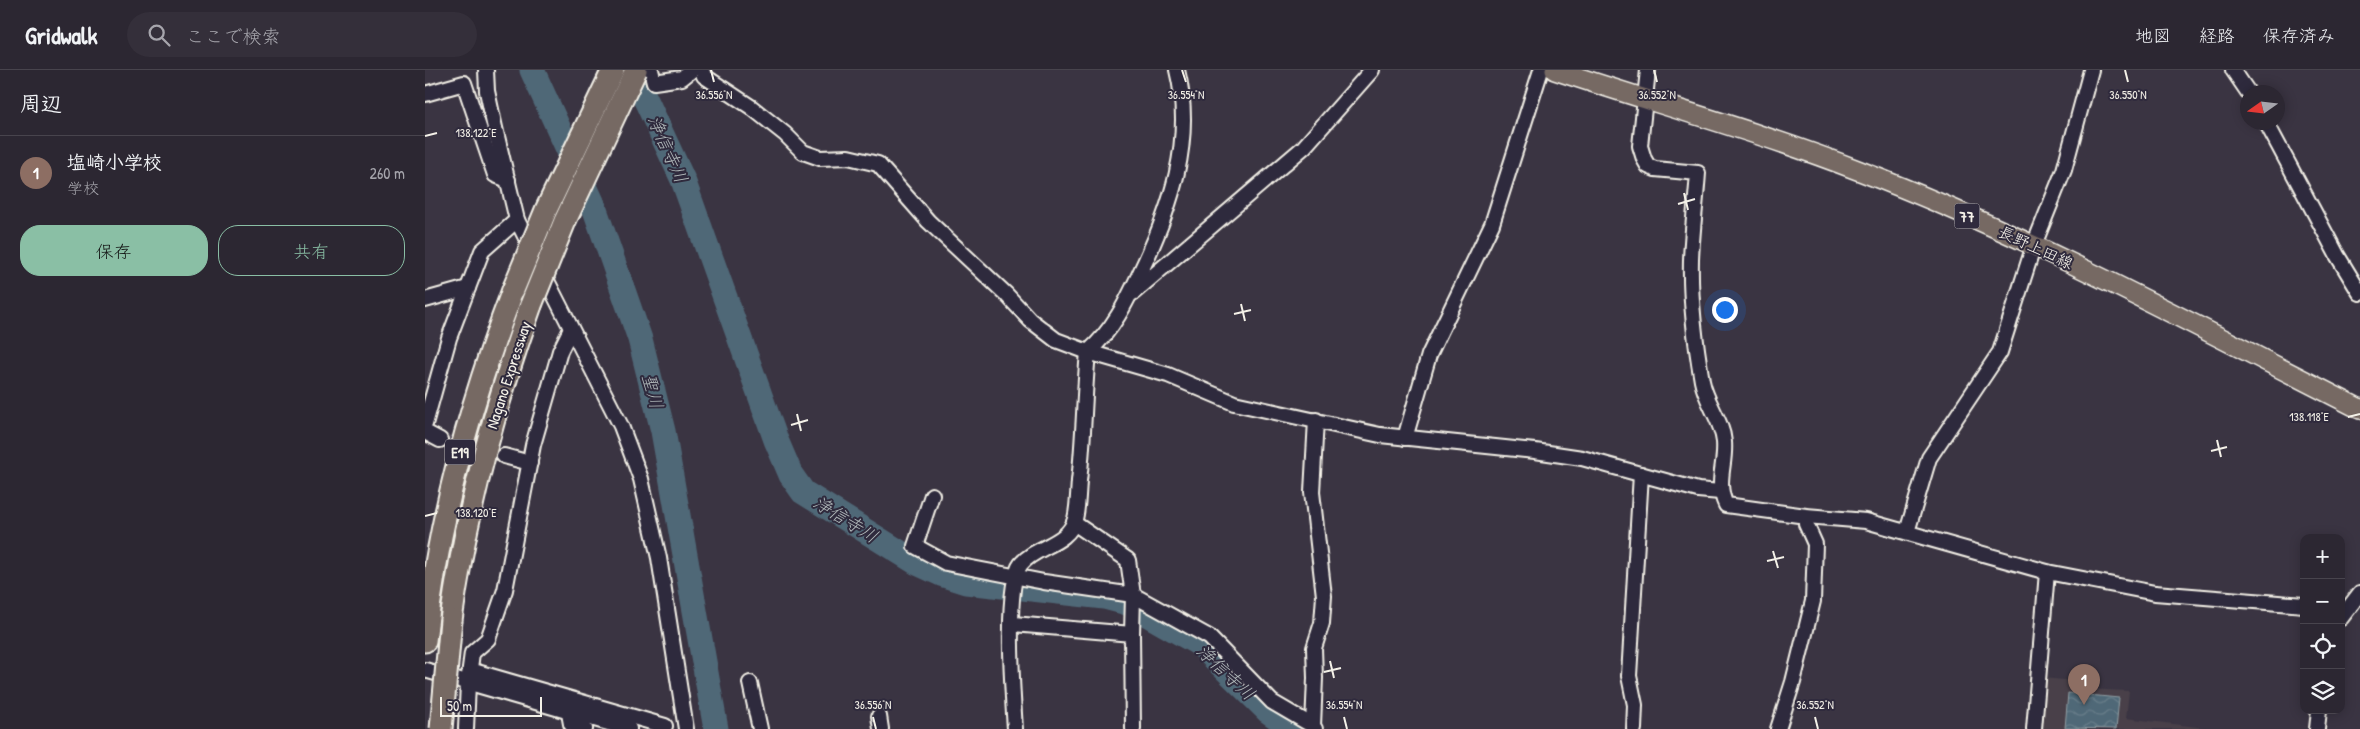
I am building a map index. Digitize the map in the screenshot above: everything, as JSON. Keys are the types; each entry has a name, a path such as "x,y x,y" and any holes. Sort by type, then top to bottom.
{"highway":[{"name":"Nagano Expressway","path":"425,641 442,532 461,448 484,371 513,290 546,210 613,70"},
{"name":"Nagano Expressway","path":"441,729 451,620 465,536 483,456 505,379 531,305 565,221 636,70"}],"main road":[{"name":"長野上田線","path":"1555,70 1724,124 1861,171 2034,245 2360,409"}],"street":[{"path":"486,70 489,100 517,220 621,426 641,480 659,558 685,729"},
{"path":"651,70 653,82 682,78 692,70"},
{"path":"702,70 704,76 751,107 785,134 803,152 819,158 848,157 878,164 928,221 1006,294 1030,320 1056,340 1088,352 1169,375 1234,402 1380,435 1535,451 1582,458 1698,490 1720,492"},
{"path":"1015,729 1010,656 1015,577 1021,564 1042,548 1066,535 1074,523 1085,432 1088,352 1105,337 1129,297 1163,226 1179,171 1184,110 1177,70"},
{"path":"1129,297 1304,147 1372,70"},
{"path":"1405,438 1429,355 1492,224 1541,70"},
{"path":"1648,70 1640,146 1648,166 1655,169 1698,173 1691,259 1695,343 1703,387 1718,421 1724,442 1720,492 1726,505 1806,516 1866,521 2047,572 2155,593 2300,605"},
{"path":"1907,532 1929,458 2000,352 2034,245 2064,170 2091,70"},
{"path":"2233,70 2243,85"},
{"path":"425,94 463,83 495,175 508,180"},
{"path":"2270,130 2337,255 2360,292"},
{"path":"425,424 449,338 482,252 517,220"},
{"path":"425,300 467,288"},
{"path":"466,729 472,653 489,639 505,590 530,463 560,351 571,329"},
{"path":"932,495 915,546 946,563 1044,582 1133,595 1209,637 1272,702 1314,727 1314,648 1322,622 1324,596 1312,492 1316,420"},
{"path":"425,432 440,440"},
{"path":"504,456 530,463"},
{"path":"1634,729 1635,705 1629,676 1641,474"},
{"path":"1778,729 1793,682 1813,601 1815,544 1806,524 1806,516"},
{"path":"1074,523 1128,560 1133,595 1133,729"},
{"path":"2034,729 2047,572"},
{"path":"2345,609 2360,593"},
{"path":"1013,624 1132,634"},
{"path":"425,670 469,676 577,700 665,726"},
{"path":"469,676 569,713 629,729"},
{"path":"750,684 759,729"},
{"path":"577,700 569,713 571,724 585,729"},
{"path":"2317,729 2319,714"}],"shaded area":[{"path":"2043,678 2085,682 2085,689 2129,691 2126,718 2213,729 2038,729"}],"water":[{"path":"2068,693 2119,698 2116,729 2065,728"}],"waterway":[{"name":"聖川","path":"532,70 593,204 640,339 663,431 716,729"},
{"name":"浄信寺川","path":"629,70 645,98 683,180 776,440 791,475 803,492 917,563 941,574 966,582 1104,597 1127,603 1201,645 1268,711 1293,729"}],"tunnel":[{"path":"440,440 504,456"}],"place":[{"name":"塩崎小学校","path":"2084,705"}]}
